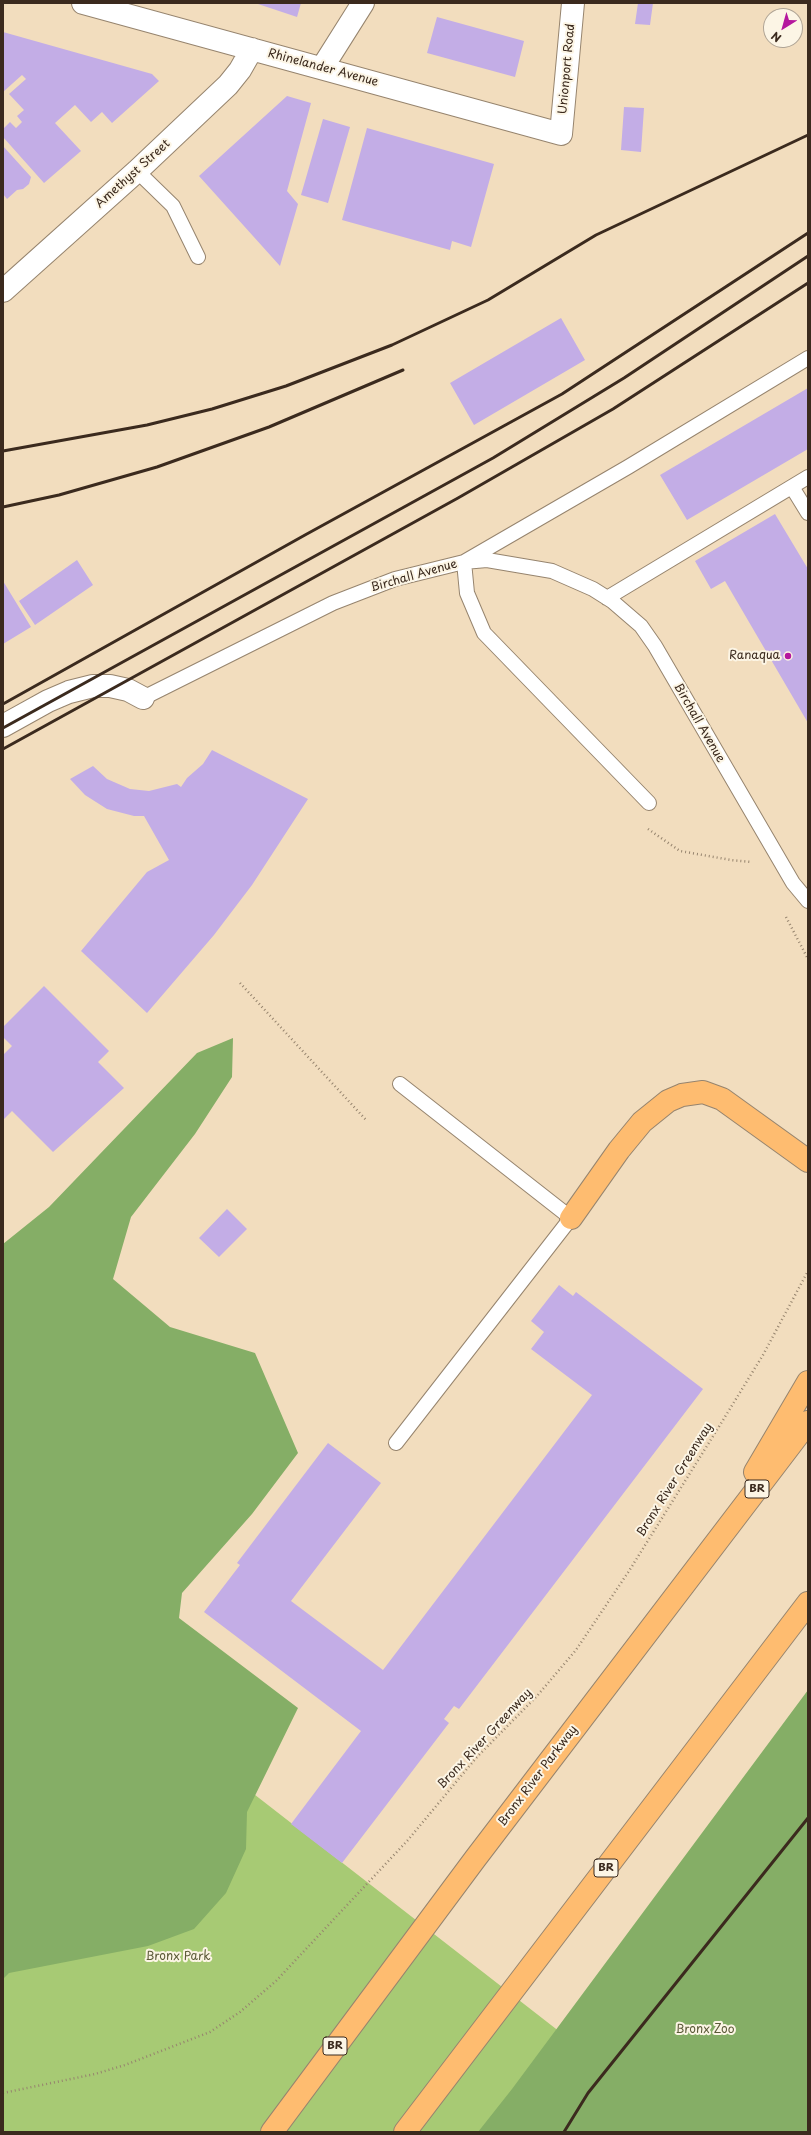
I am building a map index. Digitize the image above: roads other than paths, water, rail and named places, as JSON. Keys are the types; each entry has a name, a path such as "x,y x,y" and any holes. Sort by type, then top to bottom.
{"highway":[{"path":"571,1218 619,1150 642,1122 668,1101 682,1095 703,1092 722,1099 808,1161"},
{"path":"706,1556 808,1382"},
{"name":"Bronx River Parkway","path":"272,2132 470,1866 808,1422"},
{"name":"BR","path":"405,2132 808,1603"}],"street":[{"name":"Rhinelander Avenue","path":"84,3 562,134"},
{"path":"322,68 363,3"},
{"name":"Unionport Road","path":"562,134 573,3"},
{"name":"Amethyst Street","path":"3,291 137,171 228,85 240,70 252,49"},
{"name":"Birchall Avenue","path":"3,726 48,701 69,692 93,686 110,686 128,690 142,698"}],"lane":[{"path":"137,171 173,206 198,257"},
{"path":"649,804 484,633 467,593 464,562 628,467 808,358"},
{"path":"607,598 808,477"},
{"path":"792,486 808,513"},
{"name":"Birchall Avenue","path":"142,698 333,603 362,590 395,579 464,562 487,560 552,571 593,589 607,598 641,626 655,646 793,883 808,901"},
{"path":"396,1443 571,1218 400,1084"}],"railway":[{"path":"3,451 147,425 212,409 286,386 392,345 488,300 596,235 808,135"},
{"path":"3,704 305,535 562,394 808,233"},
{"path":"3,728 493,458 624,378 808,256"},
{"path":"3,749 458,498 613,409 808,283"},
{"path":"3,507 59,495 157,467 269,427 403,370"},
{"path":"564,2132 588,2093 808,1818"}],"place":[{"name":"Ranaqua","path":"788,656"}],"park label":[{"name":"Bronx Park","path":"178,1957"},
{"name":"Bronx Zoo","path":"705,2030"}]}
